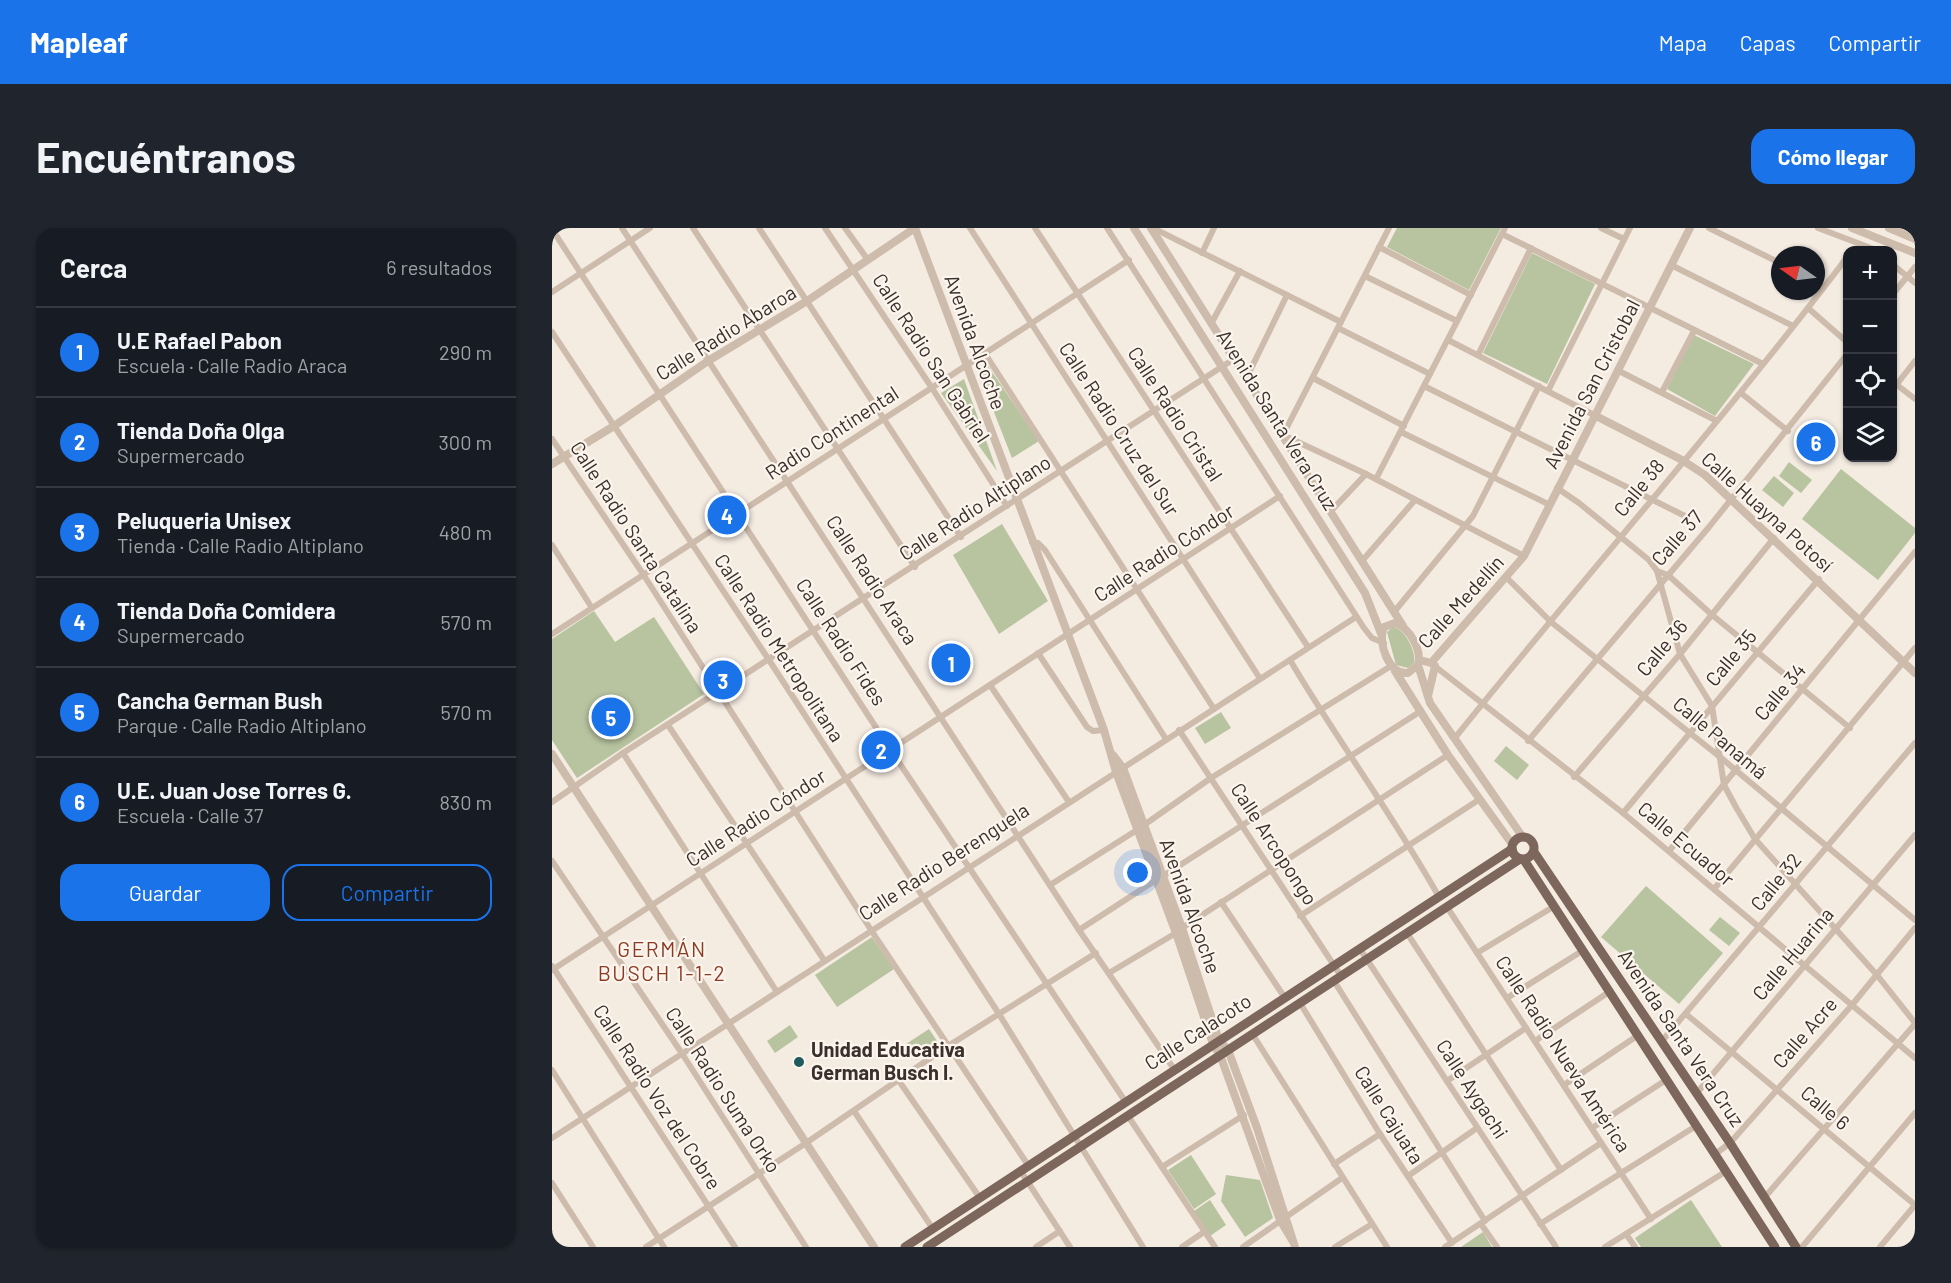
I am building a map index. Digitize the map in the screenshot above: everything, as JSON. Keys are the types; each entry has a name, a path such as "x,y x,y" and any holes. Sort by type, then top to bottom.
{"main road":[{"name":"Calle Calacoto","path":"904,1247 1439,897 1512,847 1522,836"},
{"name":"Avenida Santa Vera Cruz","path":"1522,836 1534,843 1534,852 1730,1143 1796,1247"},
{"name":"Avenida Santa Vera Cruz","path":"1512,847 1775,1247"},
{"name":"Calle Calacoto","path":"927,1247 1534,852"}],"street":[{"name":"Calle Radio Araca","path":"622,228 1079,930 1174,1069"},
{"path":"552,292 650,228"},
{"path":"693,228 915,567"},
{"path":"759,228 961,537"},
{"name":"Calle Radio San Gabriel","path":"825,228 932,387 1007,506"},
{"name":"Calle Radio San Gabriel","path":"845,228 868,261"},
{"name":"Calle Radio Abaroa","path":"552,464 614,426 708,361 807,301 915,228"},
{"name":"Avenida Alcoche","path":"915,228 1016,500"},
{"name":"Calle Radio Cruz del Sur","path":"970,228 1259,677"},
{"name":"Calle Radio Cristal","path":"1035,228 1308,647"},
{"path":"1107,228 1372,638 1383,639 1384,627 1390,622 1403,626"},
{"name":"Avenida Santa Vera Cruz","path":"1134,228 1365,593 1393,669"},
{"path":"1152,228 1287,295 1430,374"},
{"name":"Avenida Santa Vera Cruz","path":"1152,228 1419,650 1419,662"},
{"path":"1202,253 1214,228"},
{"path":"1389,228 1283,435 1376,479 1524,556"},
{"path":"1601,228 1624,239"},
{"path":"1548,391 1630,228"},
{"name":"Avenida San Cristobal","path":"1524,556 1690,228"},
{"path":"1709,228 1771,259"},
{"path":"1818,228 1867,246"},
{"path":"1852,228 1915,253"},
{"path":"1890,228 1915,239"},
{"name":"Calle Radio Fides","path":"552,229 890,749 1046,986 1125,1101"},
{"path":"1376,479 1504,231 1531,248 1649,309 1762,364"},
{"path":"1854,246 1858,242"},
{"path":"1379,247 1471,295"},
{"path":"1478,356 1531,248"},
{"name":"Radio Continental","path":"552,634 1129,260"},
{"name":"Calle 38","path":"1825,286 1843,263"},
{"path":"1671,265 1793,326"},
{"path":"1897,267 1915,283"},
{"path":"1897,290 1915,267"},
{"path":"1212,322 1240,271"},
{"path":"1365,276 1457,321"},
{"path":"1246,378 1287,295"},
{"name":"Calle 38","path":"1454,739 1653,499 1682,460 1741,393 1814,300"},
{"path":"1808,308 1843,339"},
{"path":"1662,392 1694,331"},
{"name":"Calle Radio Metropolitana","path":"552,332 999,1014 1075,1134 1080,1149 1143,1247"},
{"name":"Calle Huayna Potosí","path":"1448,340 1682,460 1705,475 1819,579 1915,673"},
{"path":"984,352 1214,709"},
{"name":"Calle 37","path":"1528,741 1788,431 1847,354"},
{"name":"Calle Radio Altiplano","path":"552,802 623,753 865,600 1234,359"},
{"path":"1897,380 1915,361"},
{"path":"1617,370 1717,421"},
{"path":"1313,378 1492,478 1550,505"},
{"path":"1897,384 1915,399"},
{"path":"1424,386 1687,517"},
{"path":"1394,612 1466,527 1539,386"},
{"path":"1741,393 1788,431"},
{"name":"Calle Radio Santa Catalina","path":"552,439 643,574 794,812 948,1046 1070,1247"},
{"path":"1331,511 1366,474"},
{"path":"1557,488 1648,560 1656,571 1661,582 1671,631 1680,654 1712,706 1724,785 1755,839 1836,927 1915,1023 1765,1197"},
{"name":"Calle Radio Cóndor","path":"553,968 1038,653 1091,621 1280,496"},
{"path":"1016,500 1032,542 1038,543 1045,550 1166,739"},
{"path":"1362,561 1415,500"},
{"name":"Calle 36","path":"1574,777 1680,654 1774,538"},
{"name":"Avenida Alcoche","path":"1032,542 1141,827 1216,1042 1224,1053 1284,1218"},
{"path":"552,545 592,608"},
{"name":"Calle 34","path":"1669,851 1861,621 1915,552"},
{"name":"Calle Medellín","path":"1419,662 1433,665 1524,556"},
{"path":"1656,571 1668,574 1711,614 1850,728"},
{"name":"Calle Panamá","path":"1506,577 1551,622 1720,757 1735,772 1915,920"},
{"name":"Calle 35","path":"1623,813 1819,579"},
{"name":"Calle Radio Berenguela","path":"552,1138 728,1026 824,960 1356,616"},
{"path":"1714,889 1915,648"},
{"path":"1038,653 1087,727 1093,731 1104,730"},
{"path":"1290,660 1320,710 1410,844 1439,897"},
{"path":"1050,885 1141,827 1211,778 1320,710 1393,669 1408,673 1419,662"},
{"path":"1419,662 1428,697 1454,739 1522,836"},
{"path":"1428,697 1433,665"},
{"name":"Calle Ecuador","path":"1433,665 1623,813 1915,1058"},
{"path":"1393,669 1448,755 1512,847"},
{"path":"990,685 1069,802"},
{"path":"1079,930 1240,824 1421,711"},
{"path":"668,725 824,960"},
{"name":"Calle Arcopongo","path":"1179,729 1334,966 1337,979 1497,1247"},
{"name":"Calle 32","path":"1662,1041 1761,928 1915,743"},
{"path":"623,753 699,875 777,992"},
{"path":"552,754 653,905 728,1026 874,1247"},
{"path":"1109,973 1179,931 1270,869 1448,755"},
{"path":"1300,916 1480,798"},
{"name":"Calle Huarina","path":"1696,1094 1915,835"},
{"name":"Calle Radio Suma Orko","path":"552,861 683,1055 757,1174 806,1247"},
{"path":"1221,902 1285,998"},
{"name":"Calle Radio Nueva América","path":"1447,907 1651,1219"},
{"path":"1477,953 1553,907"},
{"name":"Calle Acre","path":"1714,1155 1730,1143 1778,1090 1915,928"},
{"path":"1407,933 1561,1170"},
{"name":"Calle Aygachi","path":"1360,949 1556,1247"},
{"path":"1507,998 1582,951"},
{"path":"646,1247 806,1143 948,1046 1096,953"},
{"name":"Calle Radio Voz del Cobre","path":"553,968 735,1247"},
{"path":"1535,1041 1609,992"},
{"name":"Calle Cajuata","path":"1300,1003 1380,1134 1452,1243"},
{"name":"Calle 6","path":"1686,1014 1915,1205"},
{"path":"1447,1081 1488,1056 1526,1028"},
{"path":"1253,1035 1387,1247"},
{"path":"1564,1085 1637,1036"},
{"name":"Avenida Alcoche","path":"1224,1053 1244,1115 1294,1243"},
{"path":"552,1070 664,1247"},
{"path":"1592,1128 1666,1080"},
{"path":"899,1081 980,1198"},
{"path":"854,1111 933,1229"},
{"path":"1802,1247 1915,1113"},
{"path":"1162,1167 1244,1115"},
{"path":"1128,1116 1215,1247"},
{"path":"1540,1224 1696,1126"},
{"path":"1408,1176 1478,1128"},
{"path":"1334,1164 1380,1134"},
{"path":"1445,1247 1601,1143"},
{"path":"1605,1247 1725,1172"},
{"path":"1243,1247 1342,1178"},
{"path":"552,1183 593,1247"},
{"path":"1880,1247 1915,1205"},
{"path":"1335,1247 1372,1224"},
{"path":"1036,1247 1060,1231"},
{"path":"1182,1247 1204,1232"},
{"path":"1626,1234 1635,1247"}],"green space":[{"path":"1397,228 1501,228 1469,290 1387,247"},
{"path":"1532,253 1595,284 1547,384 1483,353"},
{"path":"1694,335 1754,364 1715,416 1667,389"},
{"path":"986,363 1039,441 1012,458 977,369"},
{"path":"964,379 997,471 941,393"},
{"path":"1789,462 1812,480 1801,493 1779,476"},
{"path":"1841,469 1915,528 1915,533 1878,580 1802,519"},
{"path":"1774,476 1794,493 1783,507 1762,490"},
{"path":"1002,524 1048,601 999,634 953,555"},
{"path":"594,611 615,642 654,617 704,694 577,778 552,740 552,639"},
{"path":"1393,627 1402,632 1411,647 1414,663 1408,668 1396,665 1387,632"},
{"path":"1221,712 1231,728 1205,744 1195,728"},
{"path":"1506,746 1529,765 1517,780 1494,761"},
{"path":"1646,886 1723,953 1679,1004 1601,937"},
{"path":"1720,917 1740,933 1729,946 1709,930"},
{"path":"872,937 894,969 837,1007 815,975"},
{"path":"790,1025 798,1037 775,1053 767,1041"},
{"path":"929,1029 939,1044 916,1060 906,1044"},
{"path":"1191,1155 1216,1194 1194,1209 1168,1170"},
{"path":"1226,1175 1260,1180 1273,1218 1245,1237 1221,1201"},
{"path":"1210,1200 1226,1225 1210,1236 1194,1211"},
{"path":"1691,1200 1722,1247 1641,1247 1635,1238"},
{"path":"1483,1232 1492,1247 1461,1247"}],"place":[{"name":"U.E. Juan Jose Torres G.","path":"1816,442"},
{"name":"Tienda Doña Comidera","path":"727,515"},
{"name":"U.E Rafael Pabon","path":"951,663"},
{"name":"Peluqueria Unisex","path":"723,680"},
{"name":"Cancha German Bush","path":"611,717"},
{"name":"Tienda Doña Olga","path":"881,750"},
{"name":"Unidad Educativa German Busch I.","path":"799,1062"}],"district":[{"name":"GERMÁN BUSCH 1-1-2","path":"662,962"}]}
